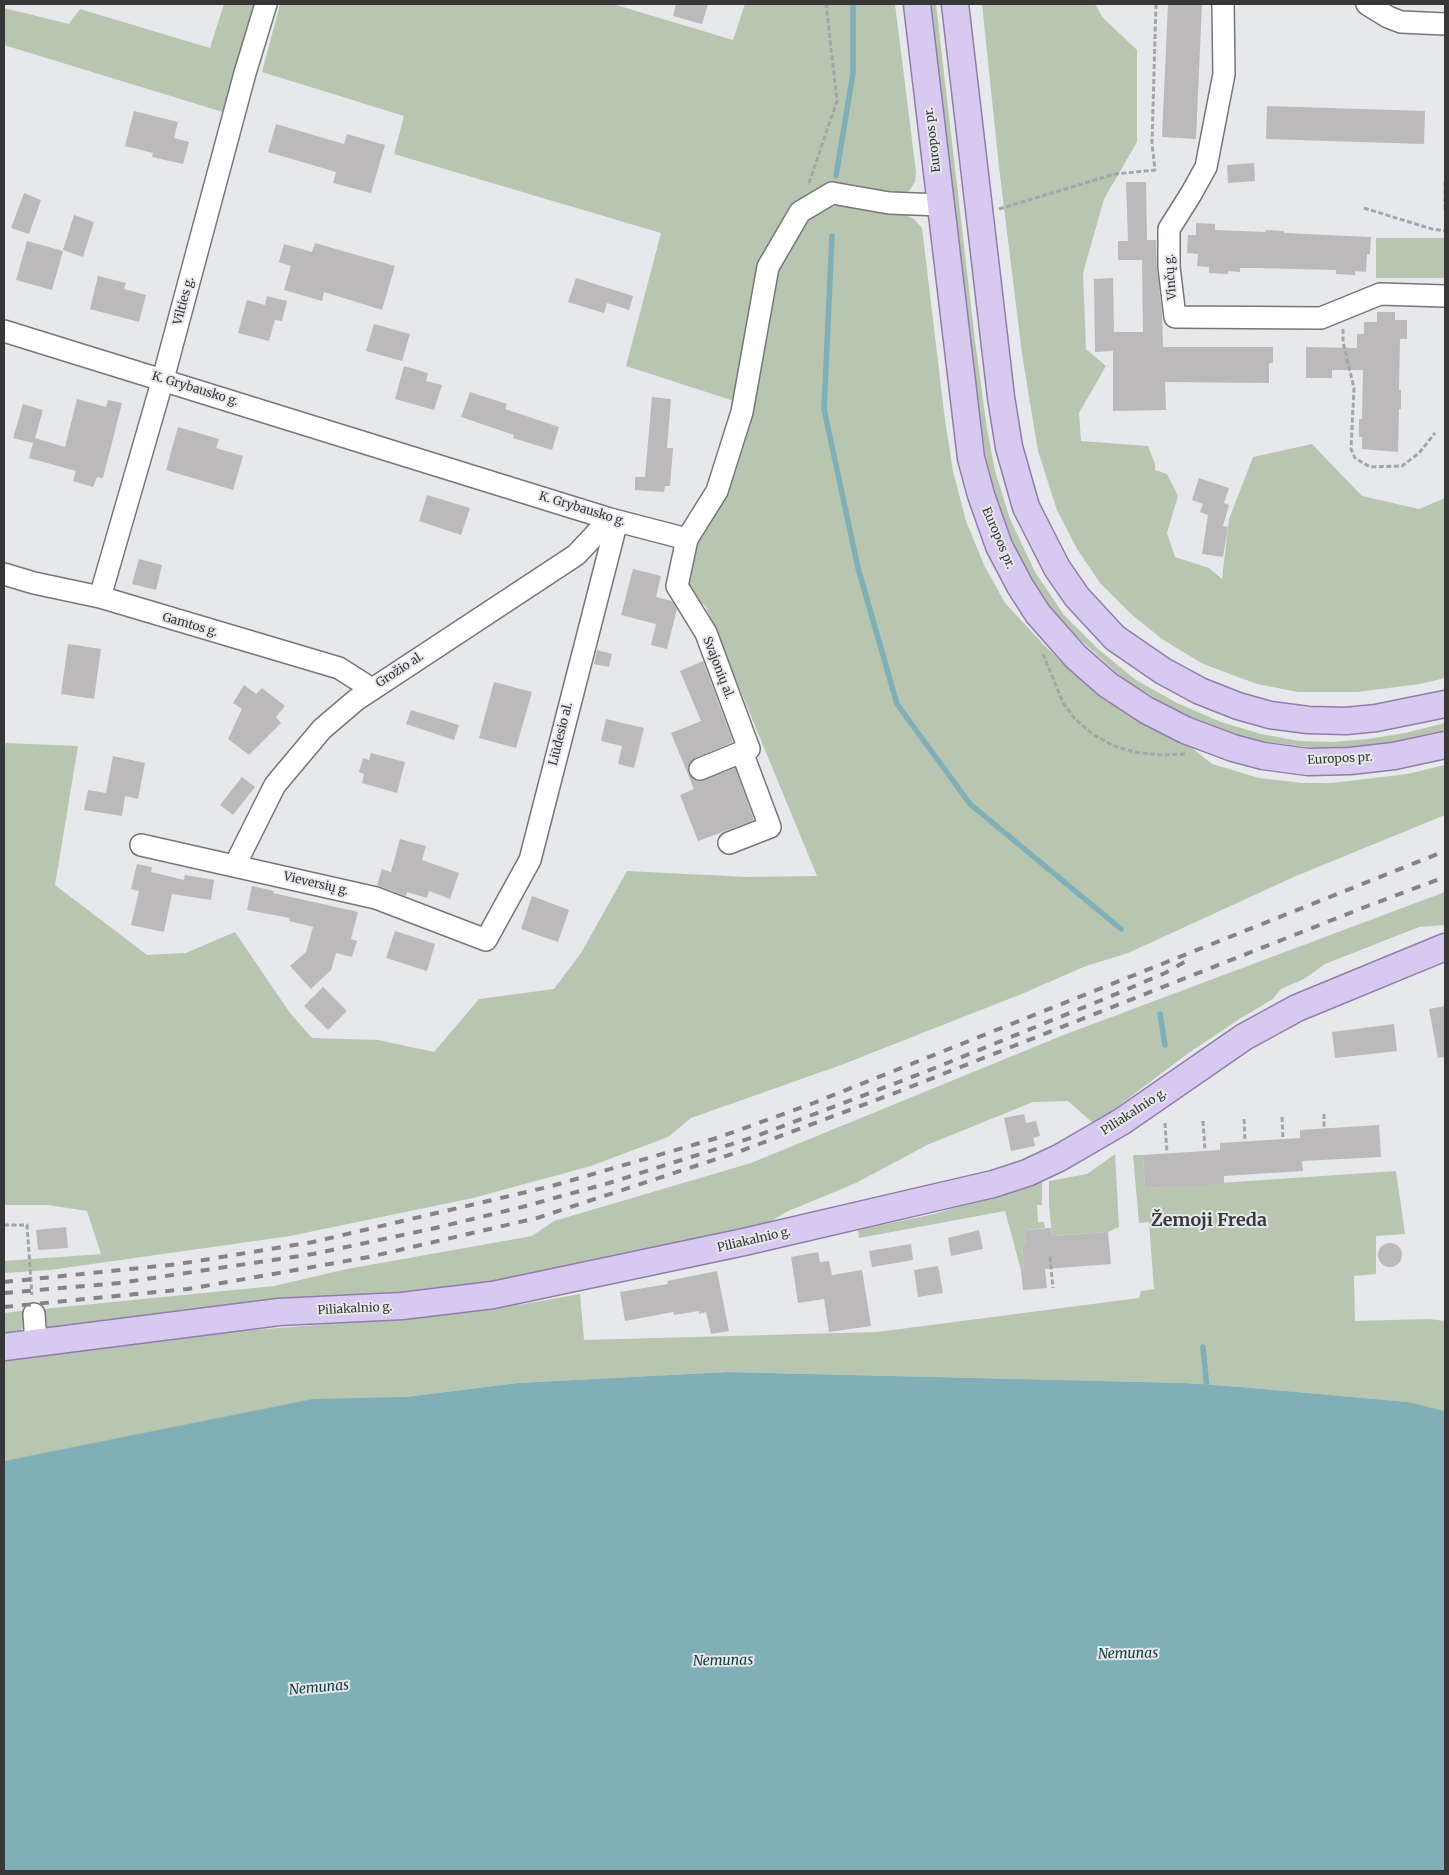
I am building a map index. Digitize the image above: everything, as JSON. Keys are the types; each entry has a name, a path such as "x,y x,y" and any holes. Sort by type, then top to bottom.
{"main road":[{"name":"Europos pr.","path":"917,4 971,458 981,495 999,546 1020,586 1038,614 1076,656 1108,685 1154,714 1185,730 1233,748 1263,756 1308,762 1350,761 1394,756 1445,745"},
{"path":"955,4 1001,397 1009,447 1026,507 1057,568 1077,597 1115,638 1163,671 1200,690 1238,706 1270,715 1308,720 1346,721 1376,718 1445,704"},
{"name":"Piliakalnio g.","path":"4,1347 279,1312 402,1306 493,1295 744,1242 993,1184 1059,1158 1121,1122 1244,1037 1296,1008 1445,947"}],"street":[{"name":"Vilties g.","path":"100,597 163,379 245,73 266,4"},
{"name":"Vinčų g.","path":"1223,4 1224,74 1206,167 1169,229 1170,267 1175,317 1321,318 1380,294 1445,296"},
{"path":"1366,4 1400,22 1445,24"},
{"path":"687,539 717,491 742,412 768,267 800,212 832,193 889,202 940,205"},
{"name":"K. Grybausko g.","path":"4,331 614,520 687,539"},
{"name":"Grožio al.","path":"235,865 275,785 322,729 372,689 576,555 614,520"},
{"name":"Liūdesio al.","path":"486,940 530,860 614,520"},
{"name":"Svajonių al.","path":"687,539 677,586 706,633 749,749 742,752"},
{"name":"Gamtos g.","path":"4,574 34,583 100,597 339,668 372,689"},
{"path":"700,769 742,752 770,827 729,843"},
{"name":"Vieversių g.","path":"141,844 376,898 486,940"},
{"path":"34,1314 36,1343"}],"path":[{"path":"800,212 837,101 826,4"},
{"path":"999,209 1115,174 1155,170 1152,144 1156,4"},
{"path":"1445,182 1445,210"},
{"path":"1364,208 1432,230 1445,231"},
{"path":"1344,309 1343,342 1354,388 1351,449 1355,458 1370,467 1402,466 1419,453 1435,433"},
{"path":"1324,1114 1324,1128"},
{"path":"1282,1117 1283,1139"},
{"path":"1244,1119 1246,1142"},
{"path":"1203,1121 1205,1151"},
{"path":"1165,1124 1167,1153"},
{"path":"4,1225 27,1224 34,1314"},
{"path":"1050,1257 1053,1288"}],"green space":[{"path":"224,4 258,4 226,113 4,45 4,8 69,24 80,9 210,48"},
{"path":"280,4 613,4 733,40 745,4 895,4 916,172 915,182 909,191 899,197 831,184 797,208 737,402 626,366 661,233 394,154 404,116 262,72"},
{"path":"930,4 936,4 975,341 987,429 995,471 1010,519 1035,572 1064,615 1098,649 1136,680 1177,703 1221,722 1261,734 1299,741 1332,742 1368,739 1405,733 1445,723 1445,730 1383,744 1325,749 1258,741 1230,733 1199,721 1167,705 1126,681 1074,634 1048,605 1026,570 1009,533 996,501 986,459 974,379"},
{"path":"982,4 1095,4 1103,18 1137,50 1137,142 1104,199 1083,273 1086,349 1106,366 1079,413 1081,441 1148,446 1155,464 1155,470 1167,474 1178,496 1167,533 1175,557 1209,568 1222,579 1229,519 1253,457 1312,444 1362,496 1419,509 1445,498 1445,678 1420,684 1357,692 1298,692 1257,684 1203,664 1162,639 1131,614 1100,583 1077,549 1057,510 1038,451 1022,354 999,167"},
{"path":"844,203 889,208 914,219 922,228 945,420 953,471 966,521 984,565 1005,603 1044,645 1106,701 1192,748 1212,764 1259,778 1303,783 1332,783 1407,774 1445,765 1445,815 1296,876 1128,953 1086,966 1024,993 841,1065 691,1118 668,1137 591,1166 473,1198 290,1236 50,1270 4,1273 4,1261 101,1254 87,1211 48,1205 4,1205 4,750 6,743 78,746 55,885 147,955 186,953 235,932 290,1013 312,1038 378,1040 434,1052 479,999 554,989 581,953 627,871 748,877 817,876 706,607 681,585 696,540 710,523 746,412 775,272 804,225 821,211"},
{"path":"1376,238 1445,238 1445,278 1376,278"},
{"path":"1445,892 1445,925 1419,927 1325,964 1304,979 1281,989 1273,999 1190,1052 1094,1124 1068,1101 1033,1102 927,1145 856,1183 786,1212 755,1231 496,1290 47,1329 45,1326 43,1309 274,1286 347,1269 532,1236 554,1221 751,1163 1061,1036"},
{"path":"1115,1154 1119,1227 1108,1232 1052,1236 1049,1181 1087,1174"},
{"path":"1133,1155 1143,1155 1145,1188 1396,1171 1405,1234 1376,1236 1376,1274 1354,1276 1355,1321 1429,1319 1445,1321 1445,1411 1407,1402 1186,1383 727,1372 517,1383 405,1397 4,1461 4,1356 239,1331 446,1315 580,1294 584,1340 877,1332 1139,1298 1141,1291 1154,1289 1149,1222 1139,1223"},
{"path":"1042,1182 1042,1205 1037,1205 1038,1222 1044,1222 1045,1228 1025,1230 1026,1244 1022,1244 1024,1270 1021,1270 1005,1211 859,1238 858,1230 934,1214"},
{"path":"29,1310 29,1323 21,1330 4,1335 4,1313"}],"water":[{"name":"Nemunas","path":"727,1372 1186,1383 1408,1402 1445,1411 1445,1871 4,1871 4,1461 313,1399 405,1397 517,1383"}],"building":[{"path":"676,4 708,4 702,24 673,16"},
{"path":"1168,4 1202,4 1196,139 1162,137"},
{"path":"1267,106 1425,111 1424,144 1266,139"},
{"path":"134,111 178,122 174,138 189,142 183,164 152,157 153,153 125,146"},
{"path":"276,124 344,144 347,134 385,145 371,193 333,183 336,172 268,152"},
{"path":"1254,163 1255,181 1228,183 1227,165"},
{"path":"1126,182 1146,182 1147,240 1156,240 1163,347 1273,347 1273,363 1269,363 1269,383 1165,382 1166,410 1113,411 1113,351 1095,352 1094,279 1113,278 1114,332 1143,332 1142,260 1118,260 1118,241 1128,241"},
{"path":"24,193 41,200 29,234 11,228"},
{"path":"74,215 94,222 83,257 63,250"},
{"path":"1196,223 1215,224 1215,230 1265,232 1266,230 1284,231 1284,233 1371,237 1370,254 1367,254 1366,272 1355,271 1355,275 1336,274 1336,270 1240,268 1240,272 1228,271 1228,274 1209,273 1209,267 1197,266 1198,254 1187,253 1188,235 1196,235"},
{"path":"27,241 63,251 52,290 16,280"},
{"path":"315,243 395,266 382,310 324,292 322,301 284,290 291,266 279,262 284,244 312,252"},
{"path":"98,276 126,283 124,289 146,295 139,322 90,309"},
{"path":"576,278 633,296 629,310 607,303 604,313 568,302"},
{"path":"267,296 287,301 282,321 275,320 269,341 238,333 247,300 265,305"},
{"path":"1377,312 1395,312 1395,320 1407,320 1407,339 1400,339 1399,390 1401,390 1401,409 1399,409 1398,452 1362,449 1362,437 1359,437 1359,419 1362,419 1363,370 1332,370 1332,378 1306,378 1306,347 1357,348 1357,334 1364,334 1364,322 1377,322"},
{"path":"374,324 410,334 402,361 366,351"},
{"path":"404,366 428,373 426,381 442,385 434,410 395,399"},
{"path":"470,392 507,404 505,409 559,427 552,450 513,438 514,435 461,417"},
{"path":"652,397 671,399 667,448 673,448 670,486 665,486 664,492 635,490 635,477 645,477"},
{"path":"77,399 106,407 108,400 122,403 103,478 97,477 93,487 73,481 76,471 29,458 33,443 13,438 23,404 43,410 35,438 65,447"},
{"path":"178,427 219,439 216,448 243,456 233,490 166,470"},
{"path":"1199,478 1229,488 1224,503 1229,505 1223,526 1228,527 1223,557 1202,554 1208,515 1200,512 1203,504 1192,500"},
{"path":"427,495 470,508 461,535 419,521"},
{"path":"139,559 162,565 156,590 132,584"},
{"path":"633,569 661,576 656,597 672,601 677,609 667,649 651,645 656,624 621,615"},
{"path":"68,644 101,649 94,699 61,694"},
{"path":"597,650 612,654 609,667 594,664"},
{"path":"703,661 733,742 695,758 690,762 688,773 693,779 699,781 735,768 754,820 698,841 680,795 694,789 671,733 701,721 680,671"},
{"path":"494,682 532,692 516,748 479,738"},
{"path":"244,685 256,694 262,688 285,706 276,717 281,723 249,755 228,739 242,709 233,703"},
{"path":"411,710 459,725 454,740 406,724"},
{"path":"606,719 644,728 634,768 618,764 622,746 601,741"},
{"path":"371,753 405,762 397,793 362,783 364,774 359,772 363,758 369,760"},
{"path":"113,756 145,763 138,799 125,796 122,816 84,810 88,790 106,793"},
{"path":"242,777 255,787 233,815 220,805"},
{"path":"400,839 426,846 422,860 459,873 450,899 429,891 427,898 407,892 406,896 377,885 382,869 391,872"},
{"path":"137,864 152,867 151,872 184,880 185,875 214,880 211,900 172,894 164,932 131,925 139,891 131,889"},
{"path":"252,886 274,891 273,893 358,912 351,939 357,941 352,957 336,953 331,970 311,989 290,966 306,952 313,927 289,921 290,918 247,910"},
{"path":"532,896 569,910 558,942 521,929"},
{"path":"395,931 435,944 427,971 386,958"},
{"path":"323,987 347,1011 328,1030 304,1006"},
{"path":"1445,1006 1445,1057 1438,1058 1429,1009"},
{"path":"1394,1024 1397,1051 1335,1058 1332,1032"},
{"path":"1024,1114 1026,1123 1036,1121 1040,1136 1033,1138 1035,1146 1011,1151 1004,1118"},
{"path":"1379,1125 1381,1157 1302,1161 1303,1171 1224,1176 1224,1184 1145,1188 1143,1155 1220,1150 1220,1143 1300,1138 1300,1130"},
{"path":"66,1227 68,1248 38,1250 36,1230"},
{"path":"1051,1228 1052,1236 1108,1232 1111,1264 1045,1269 1047,1288 1023,1290 1021,1270 1024,1270 1022,1244 1026,1244 1025,1230"},
{"path":"979,1230 983,1249 951,1256 948,1238"},
{"path":"1390,1243 1398,1247 1402,1255 1398,1263 1390,1267 1382,1263 1378,1255 1382,1247"},
{"path":"911,1244 913,1260 872,1267 869,1251"},
{"path":"818,1252 820,1262 829,1261 832,1275 862,1270 871,1326 829,1332 824,1299 798,1303 791,1257"},
{"path":"938,1266 943,1293 918,1297 914,1270"},
{"path":"717,1271 729,1331 711,1334 706,1312 699,1314 699,1311 674,1315 673,1312 625,1321 620,1292 668,1284 667,1281"}],"waterway":[{"path":"836,176 853,73 853,4"},
{"path":"832,236 824,409 858,568 897,704 970,804 1121,929"},
{"path":"1160,1014 1165,1045"},
{"path":"1203,1347 1207,1390"}],"railway":[{"path":"4,1282 179,1264 313,1242 552,1186 717,1138 811,1104 1445,851"},
{"path":"4,1307 188,1289 369,1257 537,1218 738,1152 900,1091 1445,877"},
{"path":"4,1293 119,1283 313,1254 431,1229 609,1183 754,1137 925,1072 1109,997 1165,973 1186,961"}],"district":[{"name":"Žemoji Freda","path":"1209,1221"}]}
